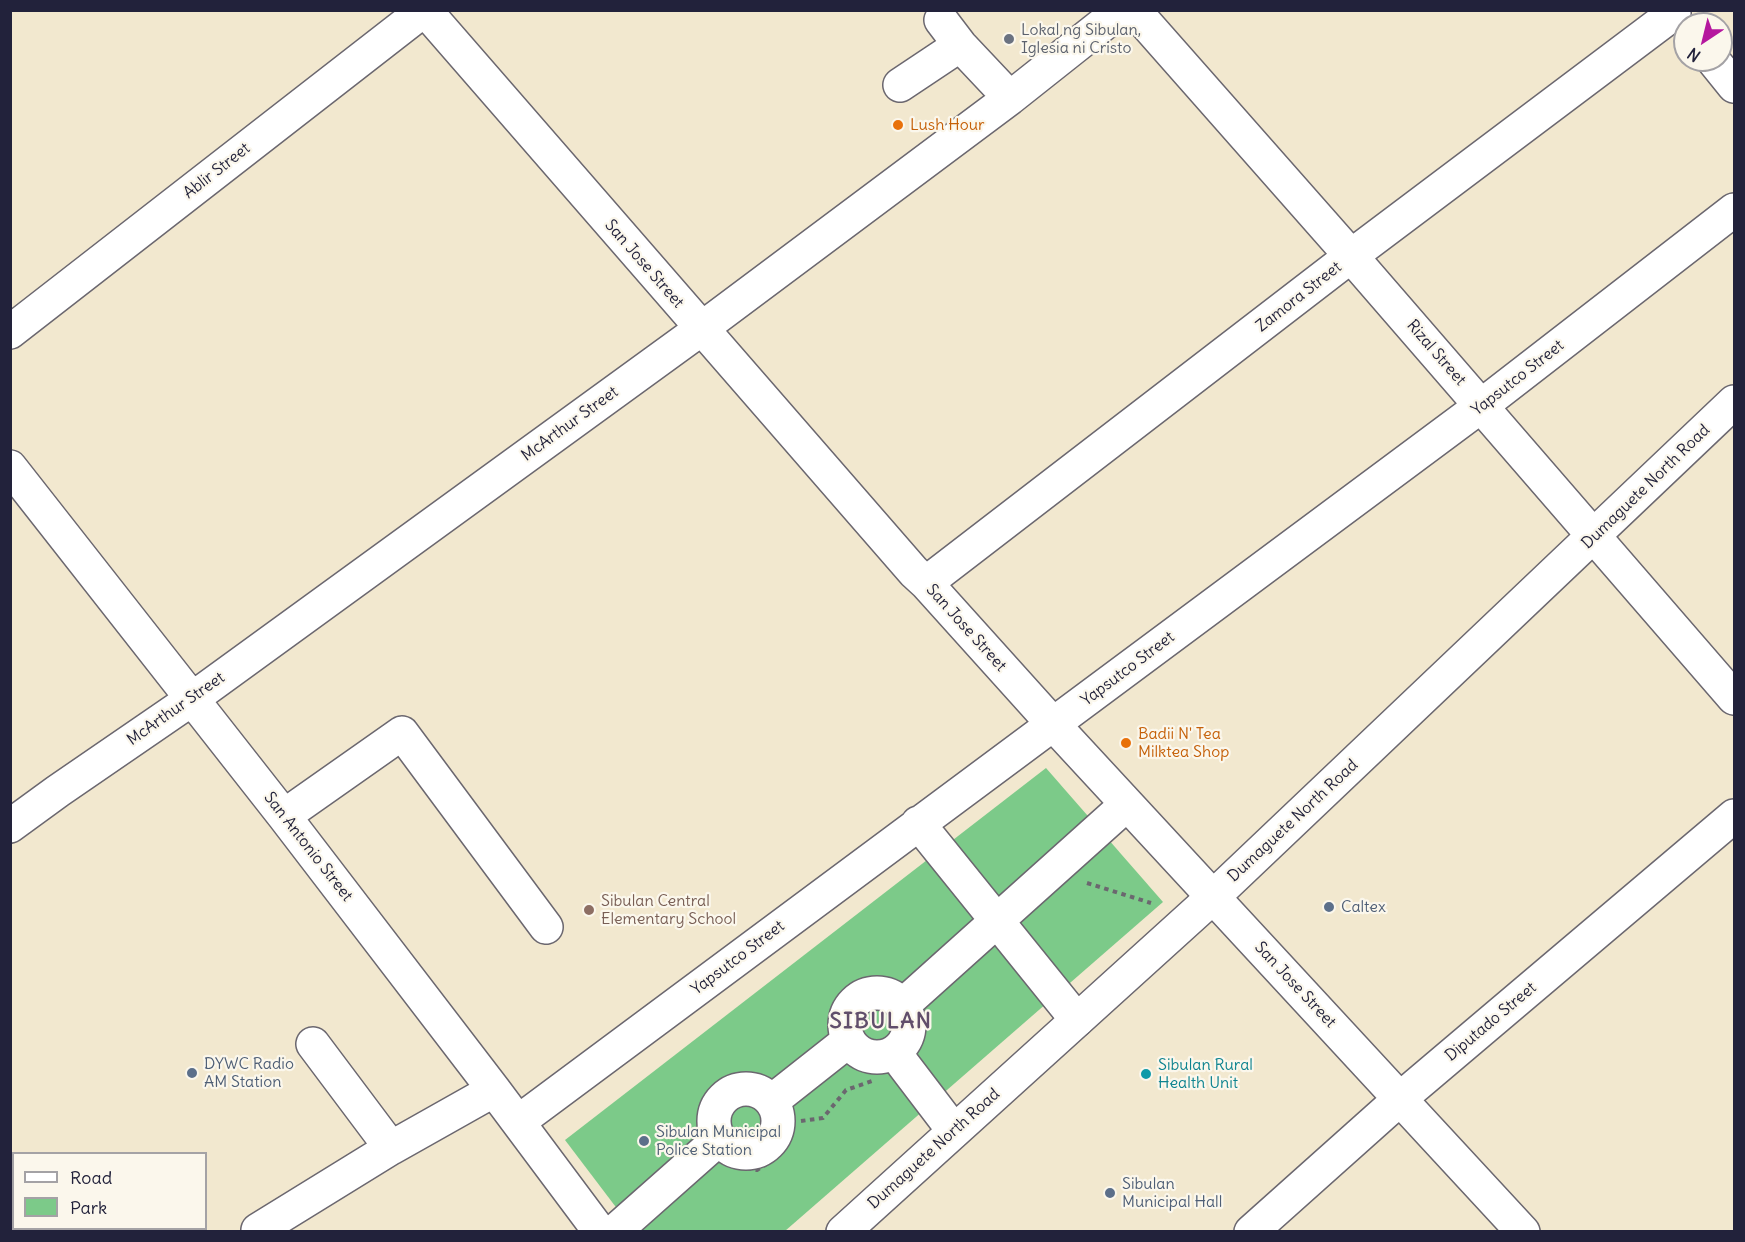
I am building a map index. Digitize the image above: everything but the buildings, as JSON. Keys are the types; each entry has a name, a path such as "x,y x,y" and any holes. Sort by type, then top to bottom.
{"main road":[{"name":"San Jose Street","path":"424,10 914,572 1523,1232"},
{"name":"Ablir Street","path":"10,332 424,10"},
{"name":"McArthur Street","path":"10,826 192,699 701,329 1010,98 1121,10"},
{"name":"Rizal Street","path":"1134,10 1351,256 1734,698"},
{"name":"Zamora Street","path":"926,583 1351,256 1673,20"},
{"path":"900,85 951,32 1010,98"},
{"path":"1723,72 1734,86"},
{"name":"Yapsutco Street","path":"518,1122 1481,406 1734,210"},
{"name":"Dumaguete North Road","path":"843,1232 1213,897 1734,402"},
{"name":"San Antonio Street","path":"10,467 284,816 600,1232"},
{"path":"284,816 402,733 546,927"},
{"path":"903,1005 1127,804"},
{"name":"Diputado Street","path":"1254,1230 1401,1098 1734,816"},
{"path":"918,824 1077,1020"},
{"path":"878,992 896,998 903,1005 909,1027 906,1040 896,1051 885,1057 871,1057 858,1052 848,1041 844,1021 852,1002 864,995 878,992"},
{"path":"772,1101 848,1041"},
{"path":"313,1044 391,1148"},
{"path":"896,1051 903,1064 954,1131"},
{"path":"614,1232 713,1145 715,1110 722,1098 733,1091 747,1088 765,1094 772,1101 779,1123 775,1136 766,1146 753,1153 740,1153 713,1145"},
{"path":"258,1230 391,1148 494,1090"}],"path":[{"path":"713,1145 722,1163 757,1170 778,1157 794,1122 823,1118 846,1090"}],"green space":[{"path":"1046,768 1163,902 785,1231 634,1231 565,1140"}],"place":[{"name":"Lokal ng Sibulan, Iglesia ni Cristo","path":"1009,39"},
{"name":"Lush Hour","path":"898,125"},
{"name":"Badii N' Tea Milktea Shop","path":"1126,743"},
{"name":"Caltex","path":"1329,907"},
{"name":"Sibulan Central Elementary School","path":"589,910"},
{"name":"DYWC Radio AM Station","path":"192,1073"},
{"name":"Sibulan Rural Health Unit","path":"1146,1074"},
{"name":"Sibulan Municipal Police Station","path":"644,1141"},
{"name":"Sibulan Municipal Hall","path":"1110,1193"}],"district":[{"name":"SIBULAN","path":"881,1022"}]}
